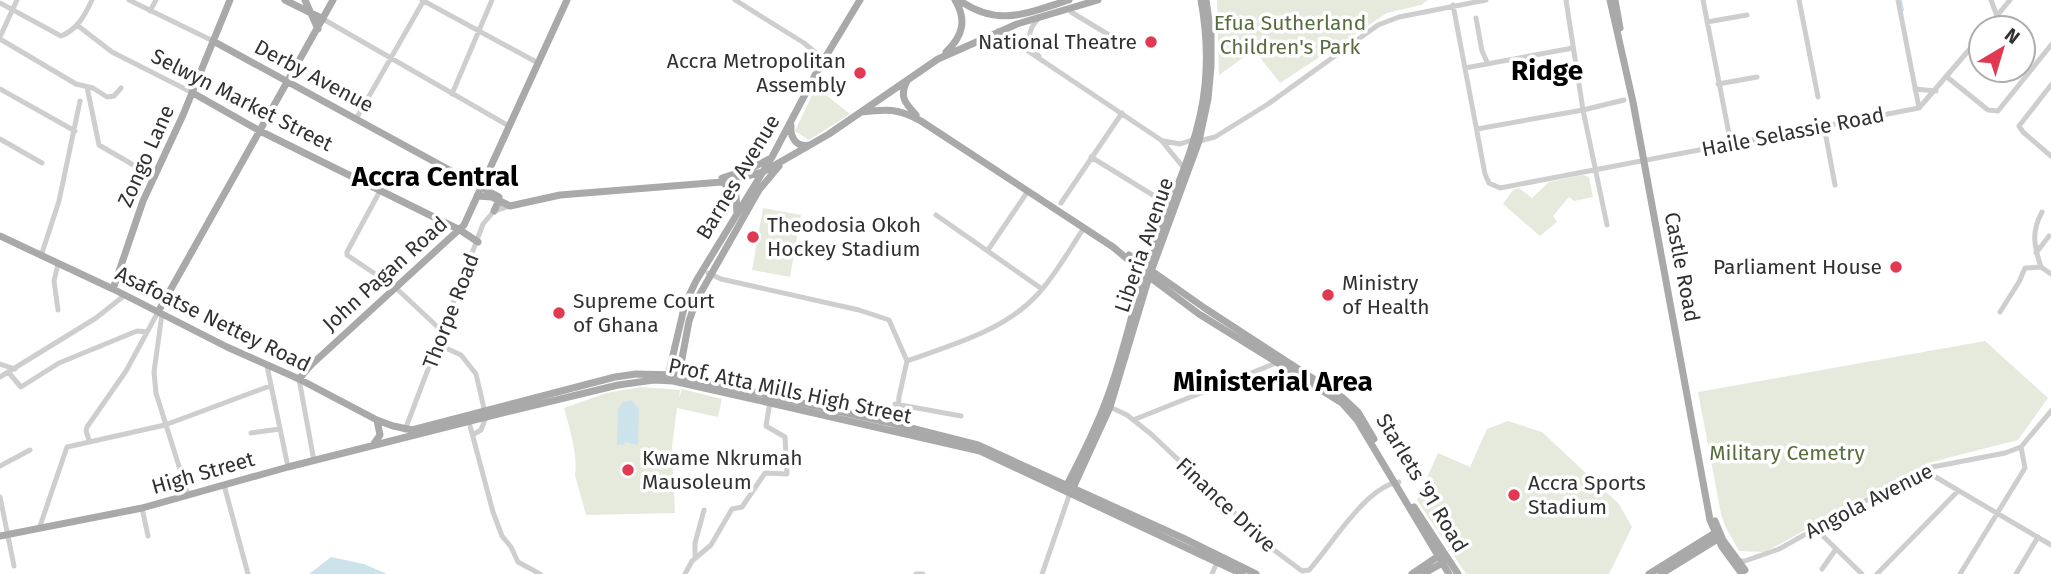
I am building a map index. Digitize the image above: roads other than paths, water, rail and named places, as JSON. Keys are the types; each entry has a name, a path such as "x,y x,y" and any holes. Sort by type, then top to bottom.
{"main road":[{"name":"Zongo Lane","path":"113,289 143,201 193,93 230,0"},
{"path":"287,0 323,19"},
{"path":"305,0 318,29"},
{"path":"161,310 333,0"},
{"name":"Barnes Avenue","path":"668,377 685,304 772,157 820,66 859,0"},
{"path":"957,0 981,13 999,17 1029,13 1069,0"},
{"path":"938,60 956,42 961,32 962,16 957,0"},
{"path":"477,196 513,206 580,192 722,182 762,172 813,144 938,60 998,31 1098,0"},
{"name":"Liberia Avenue","path":"1153,258 1196,140 1206,76 1206,39 1201,0"},
{"name":"Liberia Avenue","path":"1067,488 1110,407 1168,205 1202,130 1211,67 1211,34 1206,0"},
{"name":"Castle Road","path":"1613,0 1708,500 1718,535"},
{"name":"John Pagan Road","path":"299,379 311,365 460,230 468,219 481,185 566,2"},
{"name":"Derby Avenue","path":"213,41 481,185 513,206"},
{"name":"Starlets '91 Road","path":"906,81 903,100 921,121"},
{"name":"Selwyn Market Street","path":"193,93 260,131 381,189 478,242"},
{"name":"Starlets '91 Road","path":"861,112 900,111 921,121 1135,262 1199,314 1349,409 1397,482"},
{"path":"791,122 791,134 796,142 807,146 813,144"},
{"path":"712,182 757,167 772,157"},
{"name":"Barnes Avenue","path":"678,379 692,309 759,190 784,160"},
{"path":"722,182 736,196 736,217"},
{"path":"494,211 499,200"},
{"name":"Asafoatse Nettey Road","path":"2,239 161,310 174,320 299,379 377,420 410,432"},
{"path":"1153,258 1149,274 1140,272 1135,262 1153,258"},
{"name":"Liberia Avenue","path":"1075,477 1100,418 1149,274"},
{"name":"Starlets '91 Road","path":"1149,274 1288,361 1352,405 1364,421 1440,561 1458,574"},
{"path":"1264,356 1283,363 1288,361"},
{"name":"Prof. Atta Mills High Street","path":"410,432 618,384 668,377 882,421 893,427 912,428 989,449 1067,488"},
{"name":"Prof. Atta Mills High Street","path":"678,379 770,402 893,427 980,451 1067,488"},
{"path":"882,421 889,418 897,406"},
{"path":"897,406 903,421 912,428"},
{"name":"Prof. Atta Mills High Street","path":"410,432 469,422 485,414"},
{"path":"373,446 380,435 377,420"},
{"name":"High Street","path":"4,535 142,508 373,446 410,432"},
{"path":"1067,488 1075,477 1084,493"},
{"path":"1067,488 1084,493 1256,574"},
{"path":"1067,488 1242,574"},
{"name":"Castle Road","path":"1708,500 1710,520 1718,535"},
{"path":"1661,574 1704,543 1710,520"},
{"path":"1649,574 1718,535"},
{"path":"1718,535 1721,547"},
{"path":"1718,535 1745,574"},
{"path":"1704,543 1721,547 1735,559"},
{"path":"1412,574 1440,561"},
{"path":"1423,574 1440,561"}],"street":[{"path":"18,0 0,38 76,84 93,88 109,98 121,88"},
{"path":"0,3 56,36 66,35 77,25 92,0"},
{"name":"Derby Avenue","path":"129,0 213,41"},
{"path":"150,11 156,0"},
{"path":"356,119 423,0 538,63"},
{"path":"452,94 492,0"},
{"path":"556,0 566,2"},
{"path":"735,0 816,52 820,66"},
{"path":"1161,141 1175,144 1214,137 1268,104 1378,25 1399,17 1486,0"},
{"path":"1566,0 1583,110 1607,225"},
{"path":"1703,0 1731,144"},
{"path":"1799,0 1818,97"},
{"path":"1898,0 1919,108"},
{"path":"1999,14 2010,0"},
{"path":"1453,5 1477,129 1624,100"},
{"path":"1071,12 1109,35"},
{"path":"1706,22 1747,15"},
{"path":"1040,17 1031,29 1029,39 1043,61"},
{"path":"323,19 509,126"},
{"path":"1476,19 1482,51 1488,64"},
{"name":"Selwyn Market Street","path":"77,25 112,52 193,93"},
{"path":"998,31 1161,141 1183,167"},
{"path":"804,43 824,50 833,43"},
{"path":"1947,77 1988,110 1998,111 2051,46"},
{"path":"1465,68 1573,48"},
{"path":"1919,108 1967,53"},
{"path":"1718,85 1757,77"},
{"path":"2051,85 2020,126 2023,132 2051,156"},
{"path":"87,88 99,145 154,177"},
{"path":"0,89 75,131"},
{"path":"1915,89 1936,91"},
{"path":"41,256 59,201 80,101"},
{"name":"Haile Selassie Road","path":"1477,129 1485,174 1489,183 1497,187 1919,108"},
{"path":"1061,203 1122,113"},
{"path":"1825,126 1835,185"},
{"path":"1202,130 1214,137"},
{"path":"0,139 42,163"},
{"path":"1091,157 1168,205"},
{"path":"381,189 347,253 396,288 443,332"},
{"path":"988,250 1028,191"},
{"path":"494,211 513,206"},
{"name":"Thorpe Road","path":"410,432 483,224 494,211"},
{"path":"2042,212 2034,230 2034,242 2041,267 2051,274"},
{"path":"936,215 1042,289"},
{"path":"907,361 992,328 1022,309 1042,289 1084,228"},
{"path":"2036,253 2049,236"},
{"path":"58,264 54,281 58,310"},
{"path":"2000,312 2024,270 2041,267"},
{"path":"703,270 721,279 884,318 893,326 907,361 893,427"},
{"path":"0,377 96,317 124,295"},
{"path":"89,440 87,428 126,371 161,310"},
{"path":"161,310 154,372 156,393 188,495"},
{"path":"158,338 174,320"},
{"path":"9,373 19,387 59,363 136,331 147,332 158,338"},
{"path":"439,345 461,355 472,367 480,385 485,414 481,430 474,435"},
{"path":"1133,419 1276,363"},
{"path":"0,364 15,369"},
{"path":"267,366 288,467"},
{"path":"299,379 314,461"},
{"path":"38,528 65,448 89,440 165,425 270,386"},
{"path":"685,574 695,558 711,545 732,509 742,507 765,473 786,474 785,437 766,426 770,402"},
{"path":"897,406 961,416"},
{"name":"Finance Drive","path":"1110,407 1133,419 1273,550 1302,571 1313,566 1372,496 1397,482"},
{"path":"1960,574 2025,468 2021,447 2049,419 2051,411"},
{"path":"469,422 502,536 519,562 540,574"},
{"path":"251,433 280,429"},
{"name":"Angola Avenue","path":"1735,559 1756,557 1779,549 1922,469 2005,453 2021,447"},
{"path":"0,466 30,450"},
{"path":"1922,469 2051,545"},
{"path":"224,485 248,574"},
{"path":"1042,574 1067,488"},
{"path":"1877,574 1958,491"},
{"path":"0,496 4,535 14,566"},
{"path":"142,508 148,536"},
{"path":"695,558 695,543 704,510"},
{"path":"1817,527 1862,574"},
{"path":"2016,574 2038,537"},
{"path":"1822,569 1836,549"},
{"path":"1212,574 1217,562"},
{"path":"916,574 923,574"}],"water":[{"path":"631,400 639,409 638,445 625,442 624,445 617,445 618,409 623,402"},
{"path":"331,557 364,564 387,574 309,574"}],"waterway":[{"path":"1901,0 1903,10"}],"place":[{"name":"National Theatre","path":"1151,42"},
{"name":"Accra Metropolitan Assembly","path":"860,73"},
{"name":"Theodosia Okoh Hockey Stadium","path":"753,237"},
{"name":"Parliament House","path":"1896,267"},
{"name":"Ministry of Health","path":"1328,295"},
{"name":"Supreme Court of Ghana","path":"559,313"},
{"name":"Kwame Nkrumah Mausoleum","path":"628,470"},
{"name":"Accra Sports Stadium","path":"1514,495"}],"district":[{"name":"Ridge","path":"1547,70"},
{"name":"Accra Central","path":"435,176"},
{"name":"Ministerial Area","path":"1273,381"}],"park label":[{"name":"Efua Sutherland Children's Park","path":"1290,35"},
{"name":"Military Cemetry","path":"1787,453"}]}
